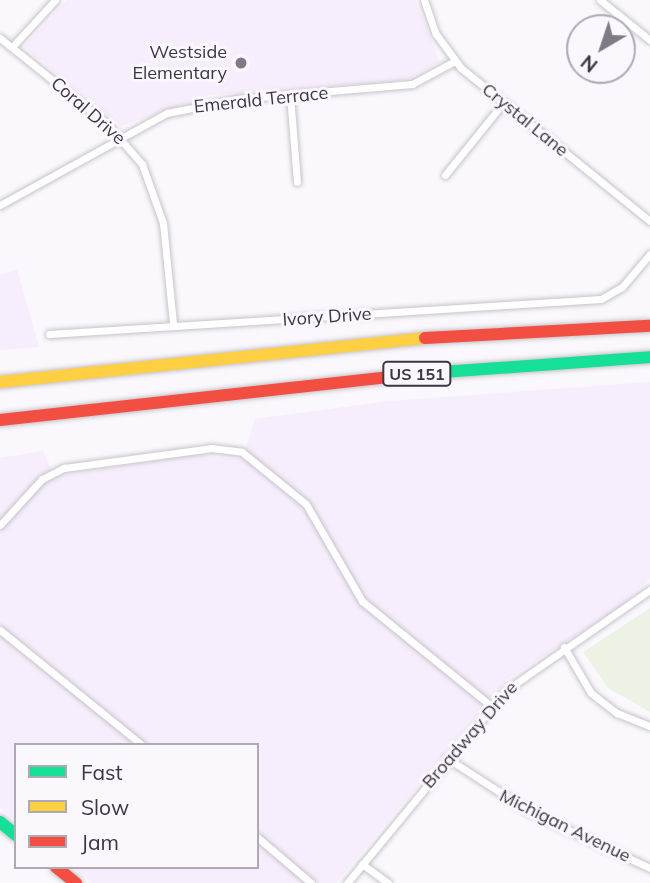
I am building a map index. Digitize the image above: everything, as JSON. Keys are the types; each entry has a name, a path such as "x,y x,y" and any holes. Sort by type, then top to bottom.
{"main road":[{"name":"US 151","path":"0,380 362,341 650,326"},
{"name":"US 151","path":"0,420 186,398 650,357"},
{"path":"0,430 186,398"},
{"path":"0,822 14,833"},
{"path":"58,869 76,883"}],"street":[{"path":"12,47 55,0"},
{"name":"Crystal Lane","path":"424,0 455,61 650,221"},
{"path":"600,0 650,40"},
{"name":"Coral Drive","path":"0,38 119,137 142,164 160,208 173,324"},
{"name":"Emerald Terrace","path":"0,205 119,137 200,104 412,84 455,61"},
{"path":"290,95 297,182"},
{"path":"445,175 503,103"},
{"name":"Ivory Drive","path":"49,334 604,298 650,254"},
{"path":"0,525 42,479 64,468 211,448 242,452 306,504 362,601 491,706"},
{"name":"Broadway Drive","path":"347,883 491,706 564,647 650,590"},
{"path":"0,630 140,743"},
{"path":"564,647 591,693 617,713 650,726"},
{"name":"Michigan Avenue","path":"447,758 532,813 650,868"},
{"path":"259,839 310,883"},
{"path":"362,864 388,883"}],"shaded area":[{"name":"Westside Elementary","path":"67,0 415,0 440,62 404,80 211,95 121,126 24,47"},
{"path":"17,269 39,347 0,350 0,275"},
{"path":"650,382 650,579 617,609 506,680 336,883 92,883 74,869 259,869 259,743 14,743 14,819 0,808 0,458 43,451 55,477 192,455 242,459 255,419 389,401"},
{"path":"650,608 650,712 608,688 583,652"}],"traffic: fast":[{"path":"415,374 650,357"},
{"path":"0,822 14,833"}],"traffic: slow":[{"path":"0,382 425,338"}],"traffic: jam":[{"path":"425,338 650,326"},
{"path":"0,420 415,374"},
{"path":"58,869 76,883"}],"place":[{"name":"Westside Elementary","path":"241,63"}]}
